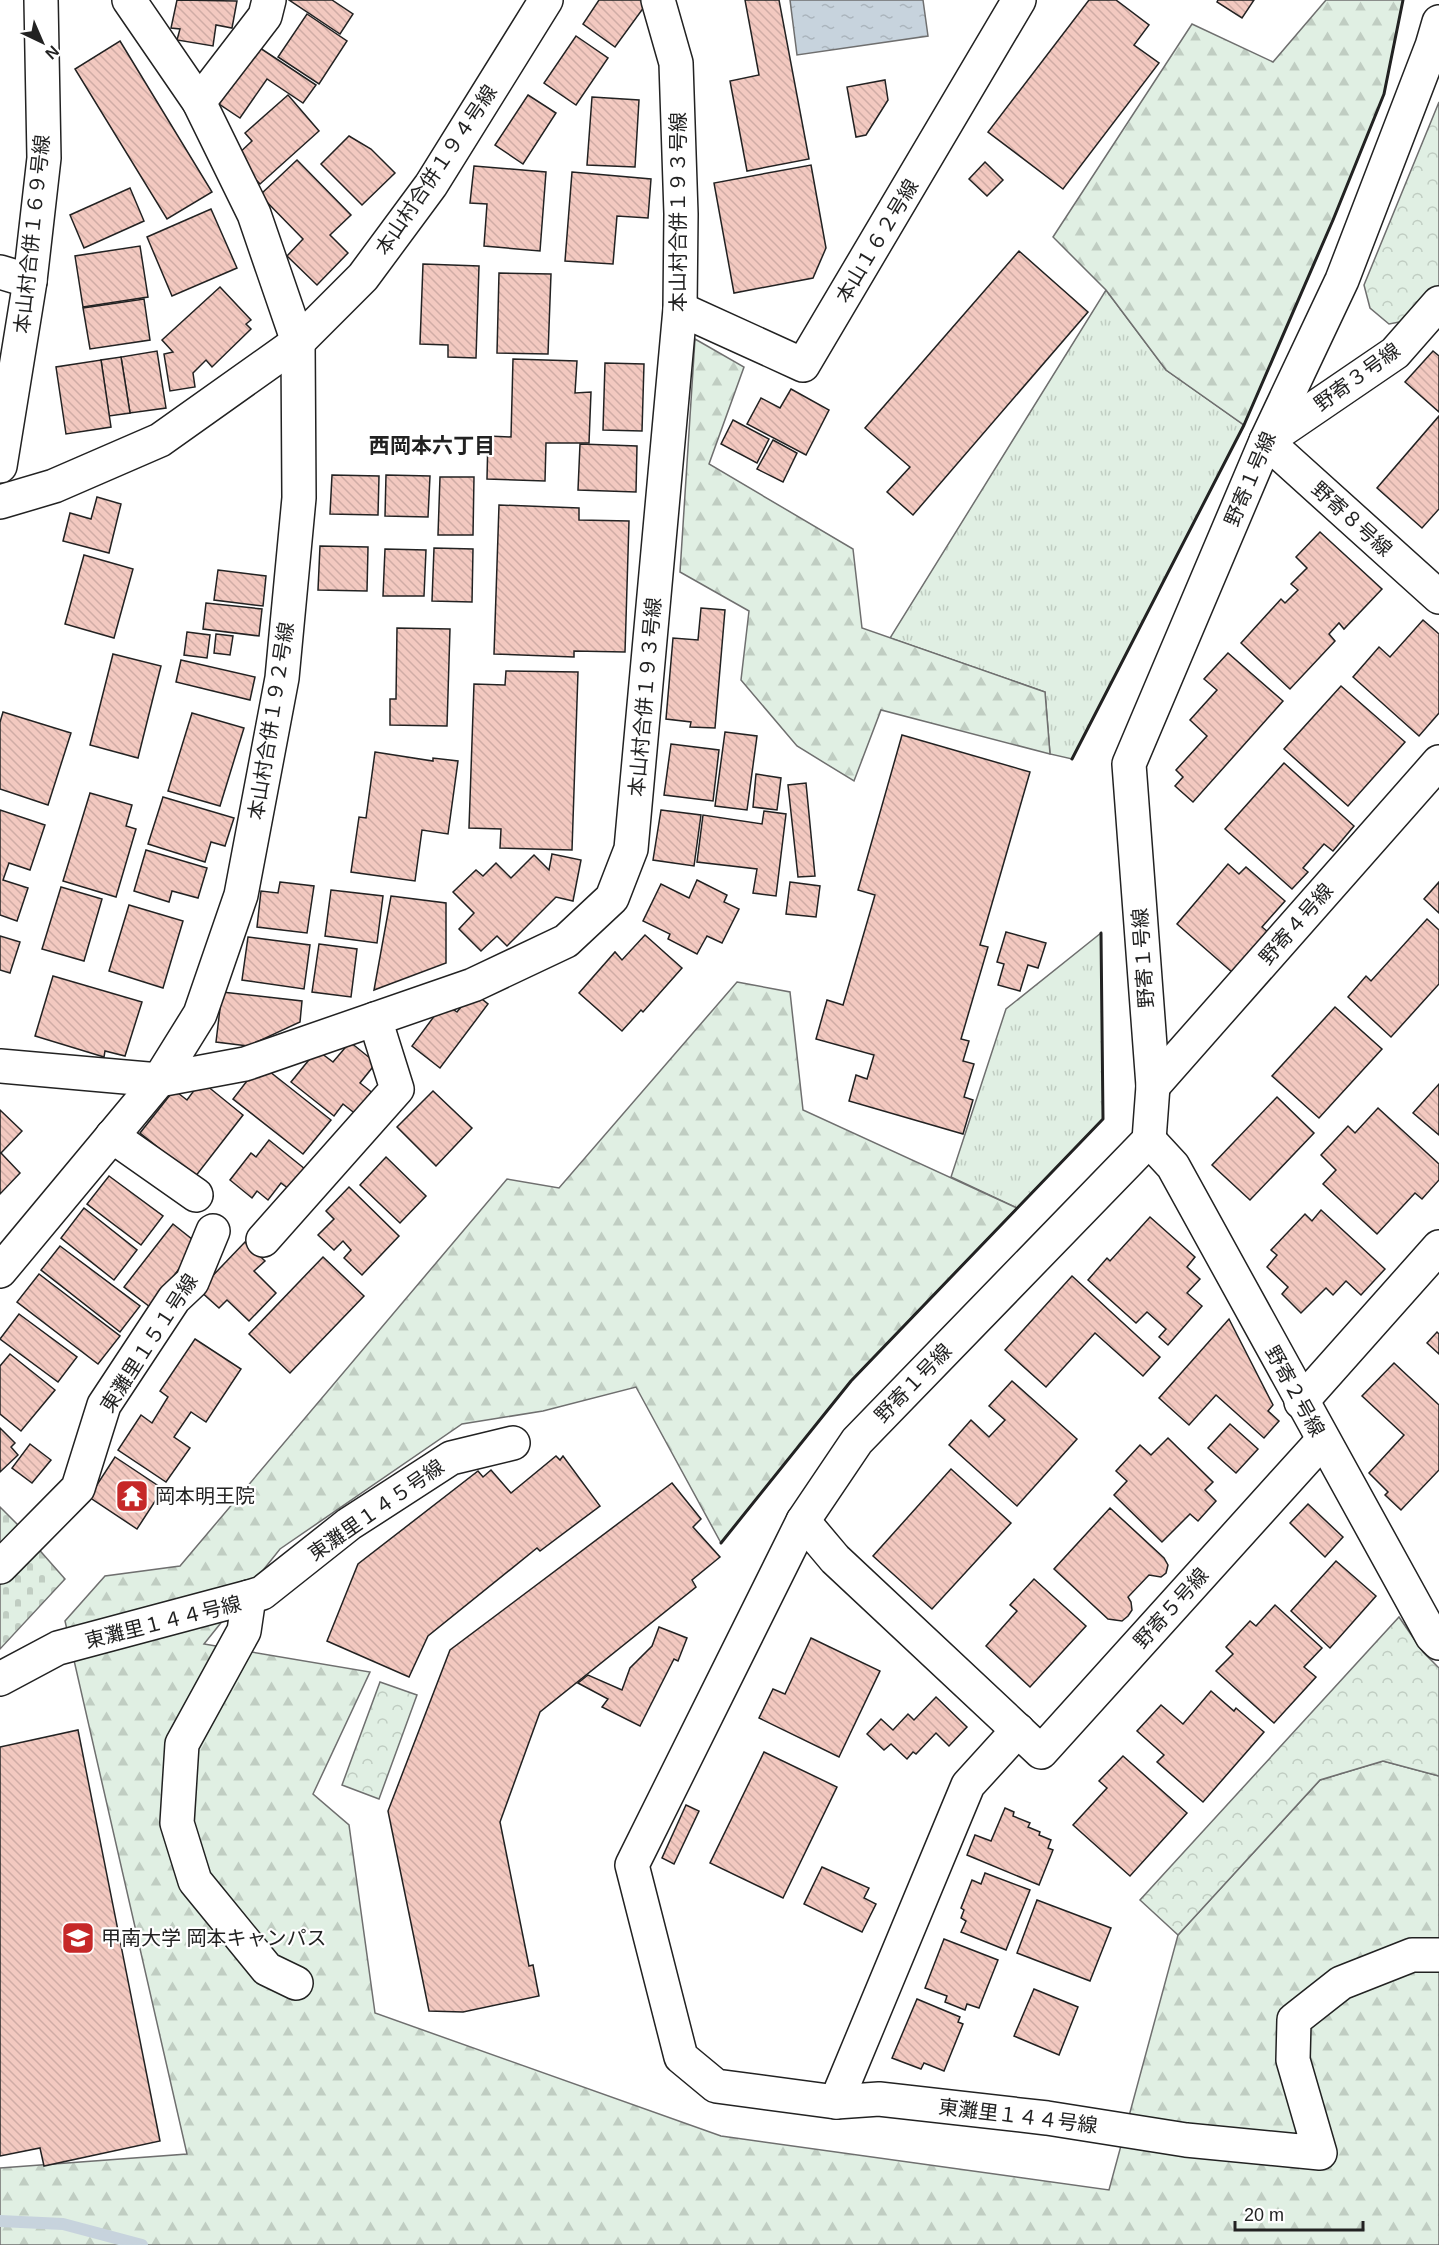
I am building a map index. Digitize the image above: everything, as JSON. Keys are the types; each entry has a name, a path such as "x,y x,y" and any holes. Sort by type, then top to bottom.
{"street":[{"name":"本山村合併１６９号線","path":"0,466 15,276 44,158 41,0"},
{"name":"本山村合併１９２号線","path":"0,1271 159,1080 200,1014 241,895 282,678 299,498 298,342 254,214 200,102 129,0"},
{"path":"200,102 265,16 269,0"},
{"name":"本山村合併１９４号線","path":"0,502 54,486 160,440 298,342 363,277 431,185 546,0"},
{"name":"本山村合併１９３号線","path":"0,1066 159,1080 245,1064 473,985 566,941 612,898 631,849 680,309 681,214 676,63 658,0"},
{"name":"本山１６２号線","path":"680,309 803,365 1019,0"},
{"name":"野寄１号線","path":"716,2086 681,2057 632,1865 803,1521 857,1441 1149,1140 1153,1086 1129,764 1266,441 1342,280 1428,57 1439,22"},
{"name":"野寄３号線","path":"1266,441 1395,353 1439,303"},
{"name":"野寄８号線","path":"1266,441 1439,597"},
{"name":"野寄４号線","path":"1153,1086 1439,762"},
{"path":"263,1240 397,1089 375,1019"},
{"path":"112,1136 196,1195"},
{"name":"野寄２号線","path":"1149,1140 1173,1166 1301,1402 1432,1636 1439,1643"},
{"name":"東灘里１５１号線","path":"0,1567 78,1488 104,1405 174,1299 192,1282 213,1231"},
{"path":"1301,1402 1439,1247"},
{"name":"野寄５号線","path":"1018,1730 1041,1752 1323,1440"},
{"name":"東灘里１４５号線","path":"249,1597 262,1593 348,1524 451,1458 513,1443"},
{"path":"803,1521 835,1559 1018,1730 968,1785 836,2102"},
{"name":"東灘里１４４号線","path":"0,1679 58,1648 249,1597 244,1631 182,1744 177,1823 195,1881 267,1969 296,1983"},
{"name":"東灘里１４４号線","path":"716,2086 836,2102 879,2099 1047,2118 1185,2140 1320,2153 1293,2060 1294,2020 1341,1983 1412,1955 1439,1954"}],"green space":[{"path":"1326,0 1403,0 1384,94 1333,220 1244,425 1166,370 1106,290 1053,237 1192,24 1273,62"},
{"path":"1439,102 1439,287 1410,320 1389,324 1370,308 1364,285"},
{"path":"1106,290 1166,370 1244,425 1072,759 1050,754 1045,692 890,638"},
{"path":"695,339 744,367 709,464 853,549 862,628 1045,692 1050,754 881,710 854,781 797,746 741,680 749,611 680,572"},
{"path":"1101,933 1103,1119 1017,1208 951,1177 1006,1009"},
{"path":"737,982 790,992 803,1110 1017,1208 851,1381 721,1543 636,1387 543,1411 462,1424 280,1549 204,1644 370,1672 313,1794 349,1825 375,2013 721,2136 1109,2190 1178,1935 1320,1780 1383,1761 1439,1776 1439,2245 0,2245 0,2168 187,2154 65,1621 105,1576 180,1566 507,1179 559,1188"},
{"path":"0,1507 22,1529 0,1553"},
{"path":"35,1545 65,1579 0,1649 0,1583"},
{"path":"1399,1617 1423,1652 1439,1668 1439,1776 1383,1761 1320,1780 1178,1935 1140,1900"},
{"path":"380,1682 417,1695 379,1799 342,1785"}],"water":[{"path":"790,0 923,0 928,36 797,55"}],"building":[{"path":"177,0 237,1 232,28 216,25 213,46 177,40 180,29 171,28"},
{"path":"289,0 332,0 353,14 340,34"},
{"path":"599,0 642,0 647,3 615,47 583,24"},
{"path":"745,0 779,0 809,159 747,171 730,81 759,75"},
{"path":"1089,0 1116,0 1149,25 1134,45 1159,63 1063,189 988,132"},
{"path":"1218,0 1254,0 1242,18 1217,2"},
{"path":"307,14 347,41 319,84 278,57"},
{"path":"576,36 608,58 576,105 544,83"},
{"path":"120,41 212,192 167,219 75,69"},
{"path":"257,46 316,85 303,103 267,79 240,118 219,104"},
{"path":"885,80 888,100 866,135 856,137 847,87"},
{"path":"288,95 319,131 260,184 235,157 252,141 245,133"},
{"path":"528,95 556,113 523,164 495,145"},
{"path":"592,97 639,100 635,167 587,165"},
{"path":"349,136 371,149 395,173 362,205 321,164"},
{"path":"297,160 351,215 330,235 348,253 317,285 287,256 303,239 260,195"},
{"path":"985,162 1003,180 987,196 969,179"},
{"path":"811,165 826,248 813,278 734,293 714,183"},
{"path":"474,166 546,172 540,251 484,246 487,204 470,203"},
{"path":"572,172 651,179 648,218 617,216 613,264 565,261"},
{"path":"130,188 144,221 84,248 70,215"},
{"path":"211,209 237,268 172,296 147,237"},
{"path":"140,246 148,297 83,307 75,256"},
{"path":"1019,251 1088,312 913,515 887,492 910,467 865,428"},
{"path":"423,264 479,266 476,358 448,357 448,345 420,344"},
{"path":"499,273 551,274 548,354 497,353"},
{"path":"220,287 251,320 246,324 251,329 212,367 206,360 193,373 195,387 170,391 164,354 173,352 162,340"},
{"path":"144,299 150,340 90,349 83,308"},
{"path":"157,351 166,408 130,413 121,357"},
{"path":"1433,351 1439,356 1439,412 1405,382"},
{"path":"121,357 130,413 109,416 101,360"},
{"path":"513,359 577,361 575,393 591,392 589,443 546,443 545,481 487,479 488,436 511,437"},
{"path":"101,360 111,427 66,434 56,367"},
{"path":"605,363 644,364 642,431 603,430"},
{"path":"791,389 829,410 806,455 747,424 761,398 780,408"},
{"path":"1439,416 1439,509 1422,528 1377,488"},
{"path":"733,420 769,439 757,463 721,444"},
{"path":"773,440 797,453 783,482 757,469"},
{"path":"580,444 637,446 636,492 578,490"},
{"path":"332,475 379,476 378,515 330,514"},
{"path":"386,475 430,476 428,517 385,516"},
{"path":"440,477 474,477 473,535 438,535"},
{"path":"97,497 121,504 109,553 63,541 70,513 91,519"},
{"path":"499,505 579,508 579,520 629,521 625,652 574,651 574,657 494,654"},
{"path":"1320,532 1382,589 1344,629 1339,623 1329,634 1335,641 1290,689 1241,643 1281,599 1285,603 1298,590 1291,584 1307,568 1296,557"},
{"path":"320,546 368,547 367,591 318,590"},
{"path":"434,548 473,549 472,602 432,601"},
{"path":"385,549 426,550 424,596 383,596"},
{"path":"84,555 133,569 114,638 65,624"},
{"path":"218,570 266,576 263,606 214,600"},
{"path":"206,603 262,609 259,636 203,629"},
{"path":"701,608 725,610 715,728 690,727 691,722 666,719 673,638 698,640"},
{"path":"1423,620 1439,634 1439,713 1419,736 1353,677 1379,647 1390,657"},
{"path":"397,628 450,629 447,726 390,725 390,699 396,699"},
{"path":"187,632 210,635 207,658 184,655"},
{"path":"216,634 233,636 230,655 214,653"},
{"path":"1228,653 1283,701 1193,802 1175,786 1183,777 1176,770 1207,736 1190,720 1217,690 1204,679"},
{"path":"113,654 161,666 138,758 90,745"},
{"path":"181,660 255,677 250,700 176,682"},
{"path":"506,671 578,672 572,850 500,848 501,829 469,828 474,684 505,685"},
{"path":"1341,686 1405,742 1348,806 1284,749"},
{"path":"3,712 71,733 48,805 0,789 0,722"},
{"path":"192,713 244,728 220,806 168,791"},
{"path":"725,732 757,736 747,810 715,806"},
{"path":"902,735 1030,772 980,945 988,947 961,1039 969,1041 963,1061 974,1064 964,1097 973,1100 963,1134 849,1101 856,1075 867,1079 874,1055 816,1039 827,1000 843,1005 875,895 858,890"},
{"path":"671,744 719,750 713,801 664,795"},
{"path":"375,752 433,761 433,758 458,761 448,834 422,830 415,881 351,872 359,817 366,818"},
{"path":"1284,763 1354,826 1333,851 1324,844 1303,868 1308,872 1292,889 1225,829"},
{"path":"756,774 781,778 777,810 753,807"},
{"path":"806,783 815,876 798,877 788,785"},
{"path":"90,793 132,805 126,826 136,829 116,897 63,881"},
{"path":"163,797 234,818 225,846 211,842 205,862 148,844"},
{"path":"0,810 45,825 30,870 9,863 3,880 28,888 17,921 0,915"},
{"path":"661,810 701,815 694,866 653,860"},
{"path":"764,811 786,814 776,896 753,893 757,869 697,862 703,815 762,824"},
{"path":"146,850 207,868 198,898 172,891 169,902 134,891"},
{"path":"552,854 581,860 573,901 556,897 507,946 497,936 481,951 459,929 474,913 453,892 476,870 483,876 496,863 511,878 534,855 549,870"},
{"path":"1228,864 1239,874 1246,867 1285,901 1262,927 1268,932 1233,973 1177,924"},
{"path":"697,880 727,895 724,902 739,909 722,943 707,936 697,954 668,939 670,934 643,921 661,884 689,898"},
{"path":"280,882 314,886 307,933 257,927 261,891 278,893"},
{"path":"790,882 820,886 816,917 786,914"},
{"path":"1439,882 1439,913 1424,899"},
{"path":"61,887 102,899 84,961 42,949"},
{"path":"331,890 383,896 377,943 325,936"},
{"path":"391,896 446,903 446,963 374,990"},
{"path":"129,905 183,921 163,988 109,971"},
{"path":"1427,919 1439,930 1439,984 1391,1037 1348,997 1366,976 1371,981"},
{"path":"1006,932 1046,943 1038,968 1028,965 1020,991 998,985 1004,964 997,962"},
{"path":"645,935 682,968 643,1012 641,1010 622,1031 579,993 615,952 622,960"},
{"path":"0,936 20,942 10,973 0,970"},
{"path":"248,937 310,945 304,989 242,980"},
{"path":"319,944 357,949 351,997 312,992"},
{"path":"53,976 142,1002 125,1056 105,1051 104,1057 35,1036"},
{"path":"222,992 302,1001 300,1022 248,1046 216,1042"},
{"path":"473,992 488,1004 440,1068 412,1046 444,1003 457,1012"},
{"path":"1335,1007 1382,1049 1319,1118 1272,1076"},
{"path":"350,1042 376,1063 360,1083 374,1094 357,1115 343,1104 334,1116 291,1082 317,1050 333,1062"},
{"path":"260,1064 331,1120 303,1154 233,1099"},
{"path":"201,1081 243,1115 195,1177 140,1133 174,1090 187,1100"},
{"path":"1439,1084 1439,1135 1413,1113"},
{"path":"433,1091 472,1128 436,1166 397,1127"},
{"path":"1277,1097 1314,1133 1250,1200 1212,1165"},
{"path":"1378,1108 1439,1164 1439,1180 1422,1199 1415,1193 1377,1234 1323,1184 1336,1170 1321,1155 1348,1126 1355,1133"},
{"path":"0,1110 22,1131 1,1153 20,1173 0,1194"},
{"path":"269,1140 305,1169 289,1189 281,1183 268,1200 257,1191 252,1198 230,1180 251,1153 256,1157"},
{"path":"386,1157 426,1196 400,1223 360,1185"},
{"path":"109,1176 163,1216 141,1245 87,1204"},
{"path":"349,1187 399,1236 362,1275 344,1258 351,1250 343,1241 334,1250 318,1235 334,1219 326,1211"},
{"path":"84,1208 137,1250 114,1280 61,1238"},
{"path":"1321,1210 1385,1269 1361,1295 1346,1281 1333,1295 1326,1288 1301,1313 1282,1294 1288,1287 1267,1267 1277,1255 1271,1250 1305,1214 1312,1221"},
{"path":"1150,1217 1195,1257 1187,1267 1200,1279 1187,1293 1202,1306 1168,1345 1159,1337 1166,1329 1147,1312 1136,1323 1088,1280 1107,1258 1110,1261"},
{"path":"173,1224 198,1244 150,1307 124,1287"},
{"path":"245,1242 265,1261 254,1271 276,1293 249,1321 227,1300 219,1308 199,1290"},
{"path":"60,1246 140,1306 120,1332 41,1270"},
{"path":"323,1257 364,1296 290,1373 249,1334"},
{"path":"39,1274 120,1336 98,1364 17,1302"},
{"path":"1072,1276 1160,1357 1143,1376 1095,1333 1046,1387 1005,1350"},
{"path":"19,1314 77,1357 58,1382 0,1339"},
{"path":"1229,1319 1273,1405 1268,1411 1279,1421 1264,1438 1216,1395 1189,1425 1159,1398"},
{"path":"1437,1332 1439,1334 1439,1354 1427,1343"},
{"path":"195,1339 241,1369 206,1422 191,1412 174,1437 190,1448 166,1482 118,1450 141,1415 152,1423 168,1397 160,1391"},
{"path":"10,1354 55,1390 21,1431 0,1414 0,1366"},
{"path":"1394,1363 1439,1405 1439,1470 1401,1510 1385,1495 1388,1492 1369,1473 1404,1435 1362,1396"},
{"path":"1012,1381 1077,1439 1017,1506 949,1445 971,1420 989,1437 1005,1420 989,1406"},
{"path":"1230,1424 1258,1449 1236,1473 1208,1448"},
{"path":"0,1428 15,1443 11,1447 18,1455 0,1472"},
{"path":"1168,1438 1213,1482 1205,1490 1216,1501 1198,1521 1190,1514 1162,1542 1114,1495 1127,1481 1116,1471 1140,1445 1151,1455"},
{"path":"30,1444 51,1460 32,1483 12,1468"},
{"path":"556,1456 560,1460 563,1456 600,1506 540,1551 537,1548 428,1636 409,1677 327,1641 358,1564 478,1471 483,1477 491,1470 511,1493"},
{"path":"115,1457 163,1489 137,1529 89,1497"},
{"path":"951,1469 1011,1523 932,1609 873,1556"},
{"path":"672,1483 701,1519 693,1527 720,1557 692,1580 696,1587 540,1712 500,1822 529,1966 533,1965 539,1996 463,2012 429,2011 388,1811 450,1650"},
{"path":"1308,1504 1343,1537 1325,1557 1290,1523"},
{"path":"1110,1508 1164,1558 1168,1565 1166,1573 1161,1577 1149,1575 1128,1597 1132,1610 1122,1621 1108,1619 1054,1569"},
{"path":"1336,1561 1376,1596 1330,1648 1291,1611"},
{"path":"1034,1579 1086,1626 1030,1687 986,1646 1017,1611 1010,1605"},
{"path":"1275,1605 1322,1648 1304,1667 1316,1677 1274,1723 1216,1671 1233,1654 1226,1647 1250,1621 1256,1626"},
{"path":"659,1627 687,1638 678,1661 674,1659 640,1726 602,1707 608,1699 578,1683 588,1675 622,1690 630,1668 652,1646"},
{"path":"811,1638 880,1671 839,1757 759,1718 773,1689 785,1694"},
{"path":"1211,1691 1234,1711 1236,1708 1264,1732 1203,1802 1157,1762 1164,1755 1137,1731 1161,1705 1183,1724"},
{"path":"936,1697 967,1727 949,1746 936,1733 916,1754 913,1752 907,1759 891,1744 884,1750 867,1734 881,1719 893,1730 908,1714 914,1720"},
{"path":"78,1730 160,2141 44,2166 40,2148 0,2156 0,1747"},
{"path":"764,1752 837,1787 783,1898 710,1863"},
{"path":"1123,1756 1187,1813 1130,1876 1073,1825 1107,1788 1099,1781"},
{"path":"686,1805 699,1811 674,1864 662,1858"},
{"path":"1005,1808 1014,1812 1013,1816 1030,1823 1028,1827 1040,1832 1039,1835 1051,1840 1048,1848 1053,1850 1039,1885 967,1855 975,1835 991,1841"},
{"path":"822,1867 869,1888 864,1898 876,1904 862,1932 804,1904"},
{"path":"985,1873 1030,1890 1006,1950 961,1932 966,1921 961,1918 964,1910 961,1908 972,1880 981,1884"},
{"path":"1037,1900 1111,1928 1090,1981 1017,1953"},
{"path":"944,1939 998,1960 979,2008 967,2004 965,2010 945,2002 947,1996 925,1988"},
{"path":"1034,1989 1078,2007 1059,2055 1014,2036"},
{"path":"917,1999 960,2017 958,2022 963,2024 944,2071 924,2063 921,2069 892,2058"}],"waterway":[{"path":"0,2221 63,2224 142,2245"}],"wall":[{"path":"1072,759 1244,425 1333,220 1384,94 1403,0"},
{"path":"721,1543 851,1381 1103,1119 1101,933"}],"place":[{"name":"岡本明王院","path":"132,1496"},
{"name":"甲南大学 岡本キャンパス","path":"78,1938"}],"district":[{"name":"西岡本六丁目","path":"432,446"}]}
